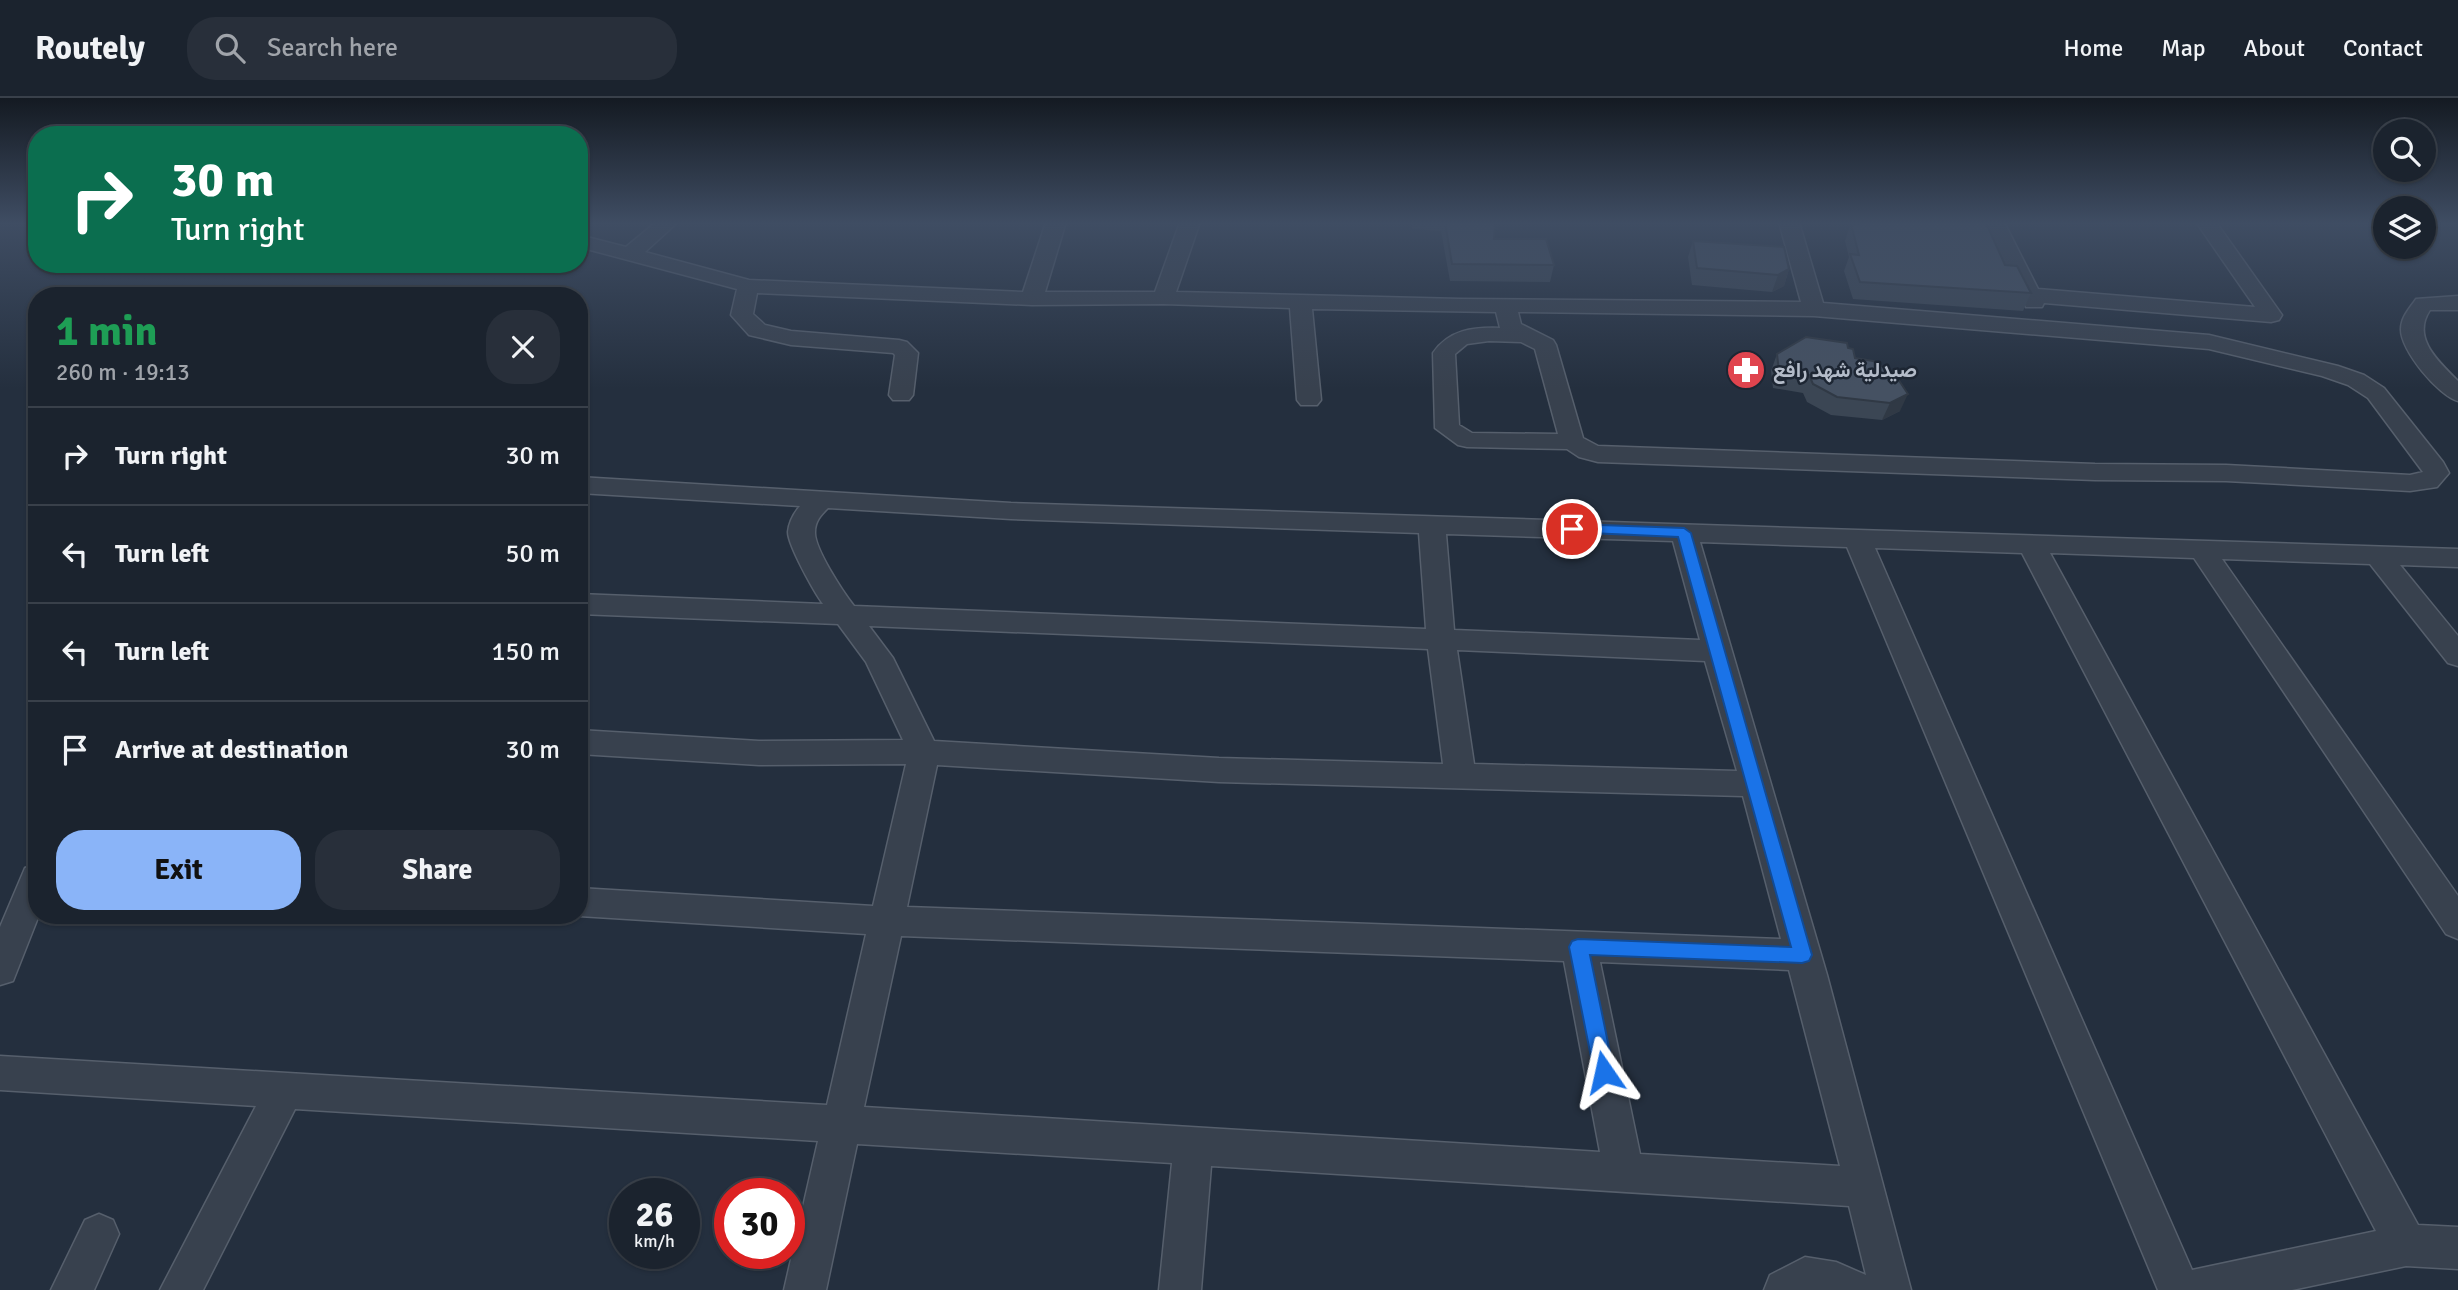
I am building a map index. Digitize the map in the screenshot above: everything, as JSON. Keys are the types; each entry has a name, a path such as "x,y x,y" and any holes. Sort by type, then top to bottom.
{"street":[{"path":"716,278 748,286 1032,299 1163,298 1460,306 1814,309 2208,342 2343,374 2376,393 2436,473 2434,478 2420,483 2226,473 2095,472 1859,464 1598,454 1587,452 1572,442 1467,440 1456,436 1447,428 1444,353 1450,343 1465,336 1521,335 1536,338 1545,345 1572,442"},
{"path":"1032,299 1039,278"},
{"path":"1163,298 1170,278"},
{"path":"1805,278 1814,309"},
{"path":"2022,278 2042,326"},
{"path":"2031,295 2271,315 2245,278"},
{"path":"748,286 742,315 757,330 791,338 899,347 907,353 908,362 901,395"},
{"path":"1301,303 1309,400"},
{"path":"2458,303 2424,304 2414,314 2410,328 2419,353 2458,394"},
{"path":"1505,305 1511,328 1521,335"},
{"path":"1460,306 1465,336"},
{"path":"588,486 1011,511 2458,558"},
{"path":"805,1290 924,752 878,658 825,587 801,534 806,517 821,500"},
{"path":"1432,524 1441,641 1460,776"},
{"path":"1684,533 1715,652 1756,784 1865,1187 1890,1290"},
{"path":"1857,538 2179,1290"},
{"path":"2031,544 2406,1245"},
{"path":"2202,550 2458,924"},
{"path":"2378,556 2458,656"},
{"path":"588,604 1715,652"},
{"path":"588,743 759,753 924,752 1219,770 1756,784"},
{"path":"0,970 28,900"},
{"path":"588,903 888,920 1802,955"},
{"path":"1578,947 1624,1173"},
{"path":"0,1073 1865,1187"},
{"path":"181,1290 285,1090"},
{"path":"1180,1290 1193,1147"},
{"path":"72,1290 99,1234"},
{"path":"2194,1290 2406,1245 2458,1248"},
{"path":"1785,1290 1805,1278 1836,1283 1851,1290"}],"building":[{"path":"1858,278 2023,278 2031,293 1860,282"},
{"path":"1806,337 1847,343 1848,348 1853,349 1855,358 1873,361 1894,373 1908,394 1890,403 1837,397 1813,384 1809,375 1779,371 1777,354"}],"place":[{"name":"صيدلية شهد رافع","path":"1746,370"}],"route":[{"path":"1572,529 1684,533 1715,652 1756,784 1802,955 1578,947 1604,1072"}]}
